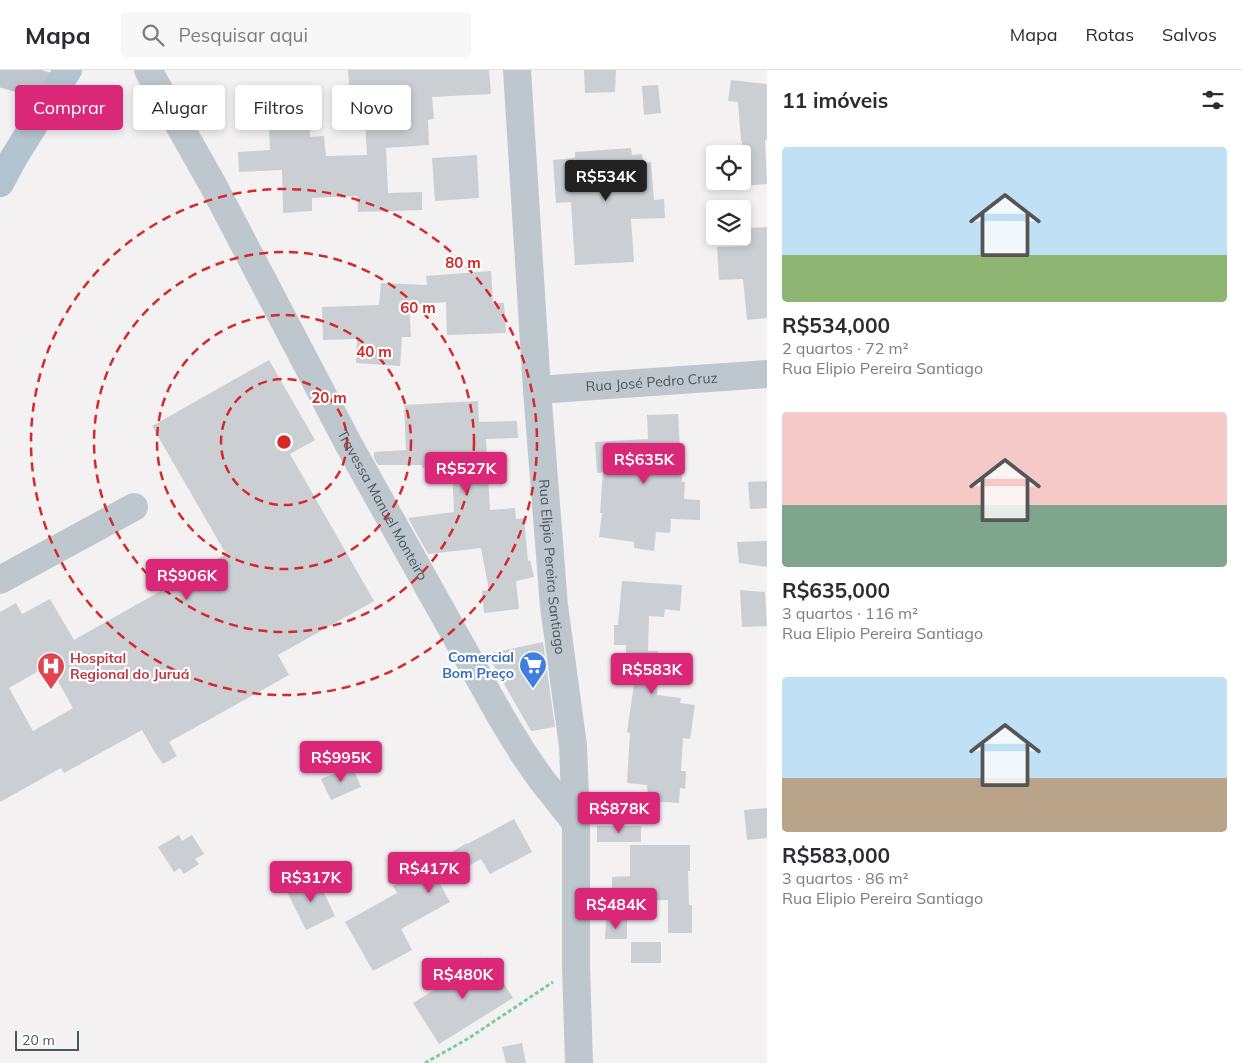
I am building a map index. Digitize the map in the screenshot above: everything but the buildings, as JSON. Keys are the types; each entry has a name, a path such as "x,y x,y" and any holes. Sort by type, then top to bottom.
{"main road":[{"path":"0,183 62,80"}],"street":[{"name":"Travessa Manuel Monteiro","path":"148,70 213,185 349,445 501,717 540,779 576,823"},
{"name":"Rua Elipio Pereira Santiago","path":"517,70 537,390 554,606 573,746 576,823 576,968 579,1063"},
{"path":"0,73 62,80"},
{"name":"Rua José Pedro Cruz","path":"537,390 767,374"},
{"path":"3,573 134,507"}],"path":[{"path":"425,1063 469,1038 576,968"}],"place":[{"name":"Comercial Bom Preço","path":"533,689"},
{"name":"Hospital Regional do Juruá","path":"51,690"}]}
